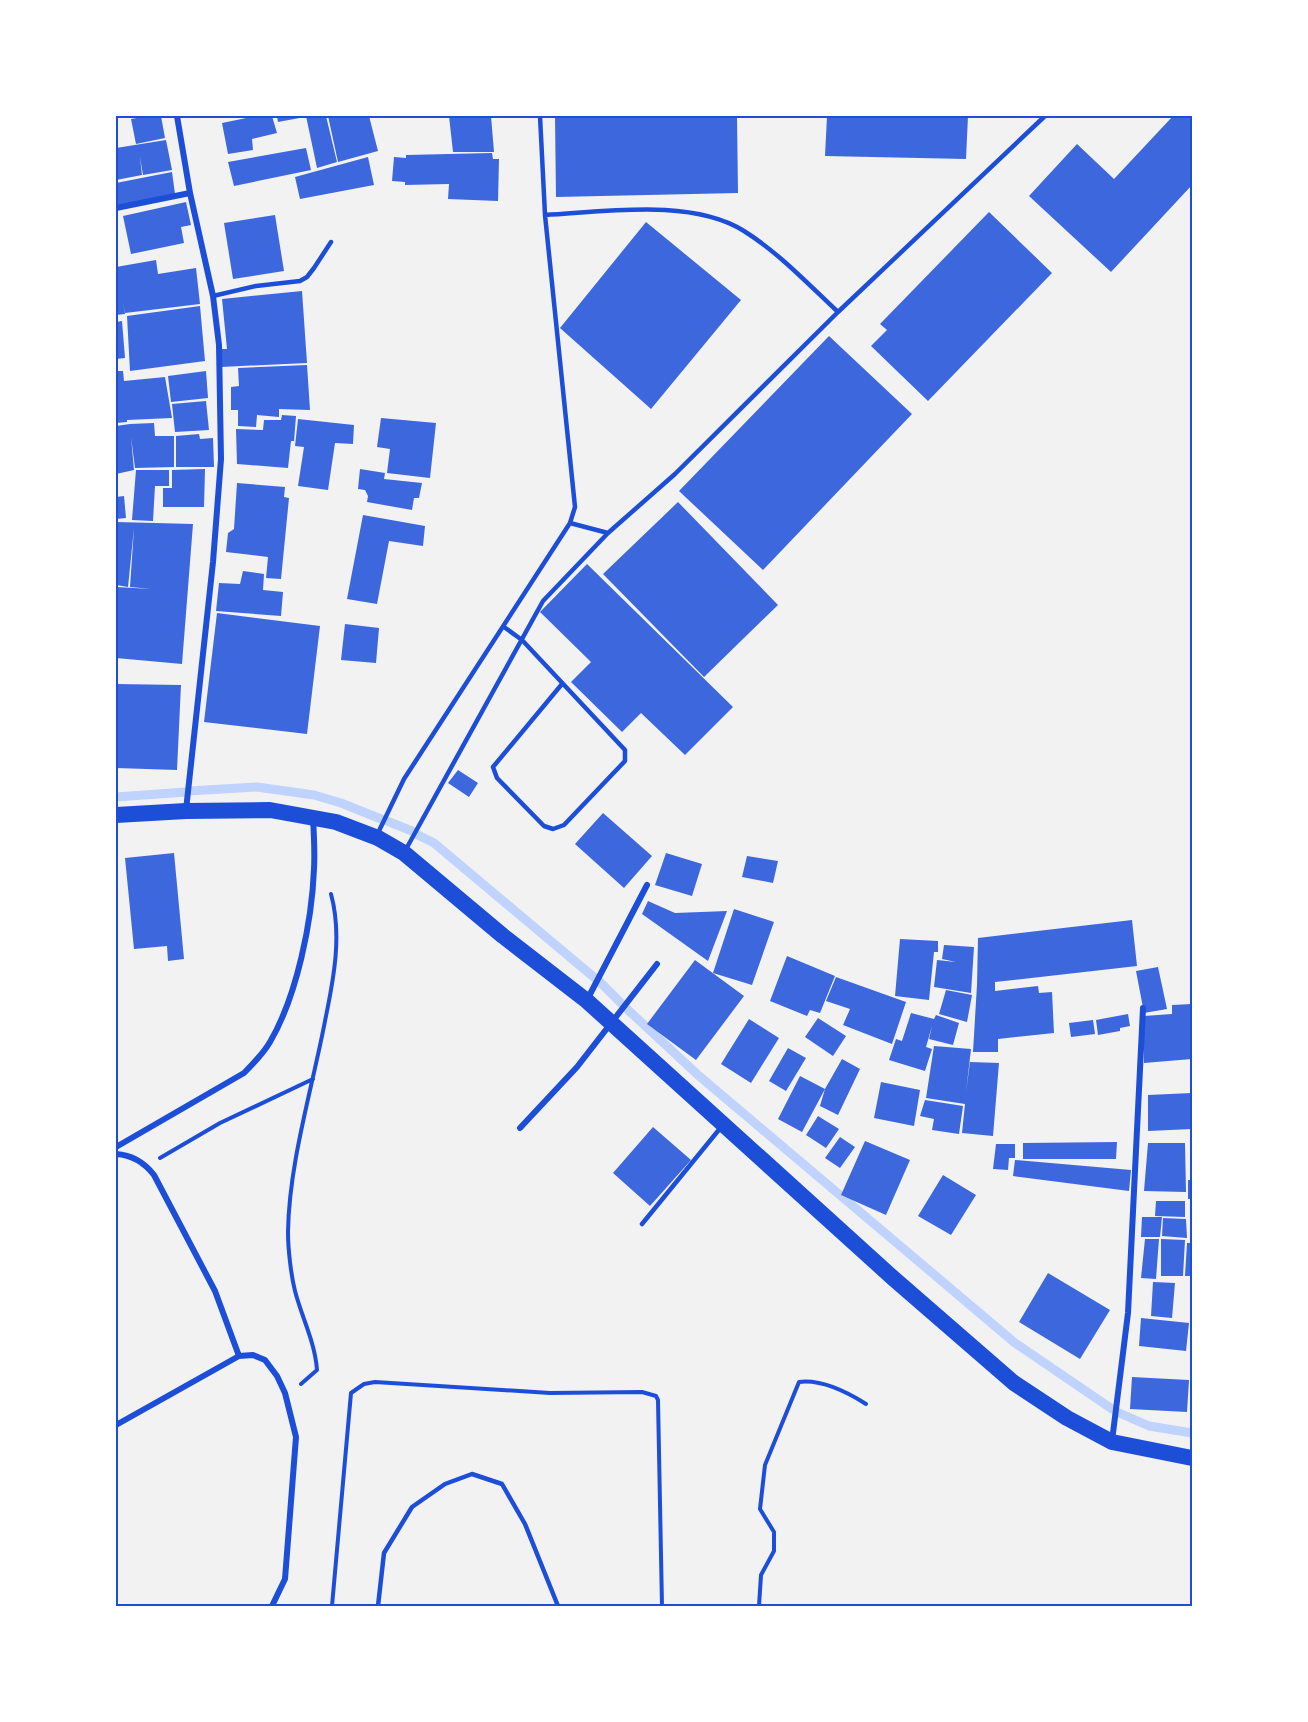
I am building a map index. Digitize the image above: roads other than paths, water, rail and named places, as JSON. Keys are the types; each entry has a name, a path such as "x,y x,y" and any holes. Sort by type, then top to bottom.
{"highway":[{"path":"116,815 270,810 356,829 404,853 503,936 587,1001 893,1278 1014,1383 1067,1418 1112,1442 1192,1458"}],"street":[{"path":"177,116 190,193 213,296 219,345 220,459 213,562 186,811"},
{"path":"116,208 190,193"},
{"path":"116,1147 244,1073 271,1041 284,1014 303,957 314,870 313,818"},
{"path":"587,1001 647,885"},
{"path":"520,1128 577,1067 657,964"},
{"path":"1112,1442 1128,1313 1143,1008"},
{"path":"116,1154 128,1155 147,1165 154,1175 215,1290 239,1356"},
{"path":"116,1425 239,1356 253,1355 265,1360 278,1376 285,1393 296,1437 285,1579 272,1606"}],"lane":[{"path":"375,837 404,779 570,523 574,507 545,215 540,116"},
{"path":"404,853 543,601 608,533 675,474 838,312 1045,116"},
{"path":"545,215 664,210 708,216 743,230 782,260 838,312"},
{"path":"213,296 307,277 331,242"},
{"path":"570,523 608,533"},
{"path":"504,627 522,640 625,750 627,758 564,825 553,829 544,826 497,778 493,767 562,684"},
{"path":"642,1224 724,1124"},
{"path":"378,1606 384,1553 412,1507 445,1484 472,1474 502,1484 525,1524 558,1606"}],"waterway":[{"path":"189,791 257,787 314,795 381,819"},
{"path":"116,797 186,792"},
{"path":"387,821 412,831"},
{"path":"416,834 434,843 596,979"},
{"path":"600,982 621,1003"},
{"path":"627,1009 698,1075 1015,1343 1112,1409"},
{"path":"1117,1412 1149,1426 1192,1433"}]}
